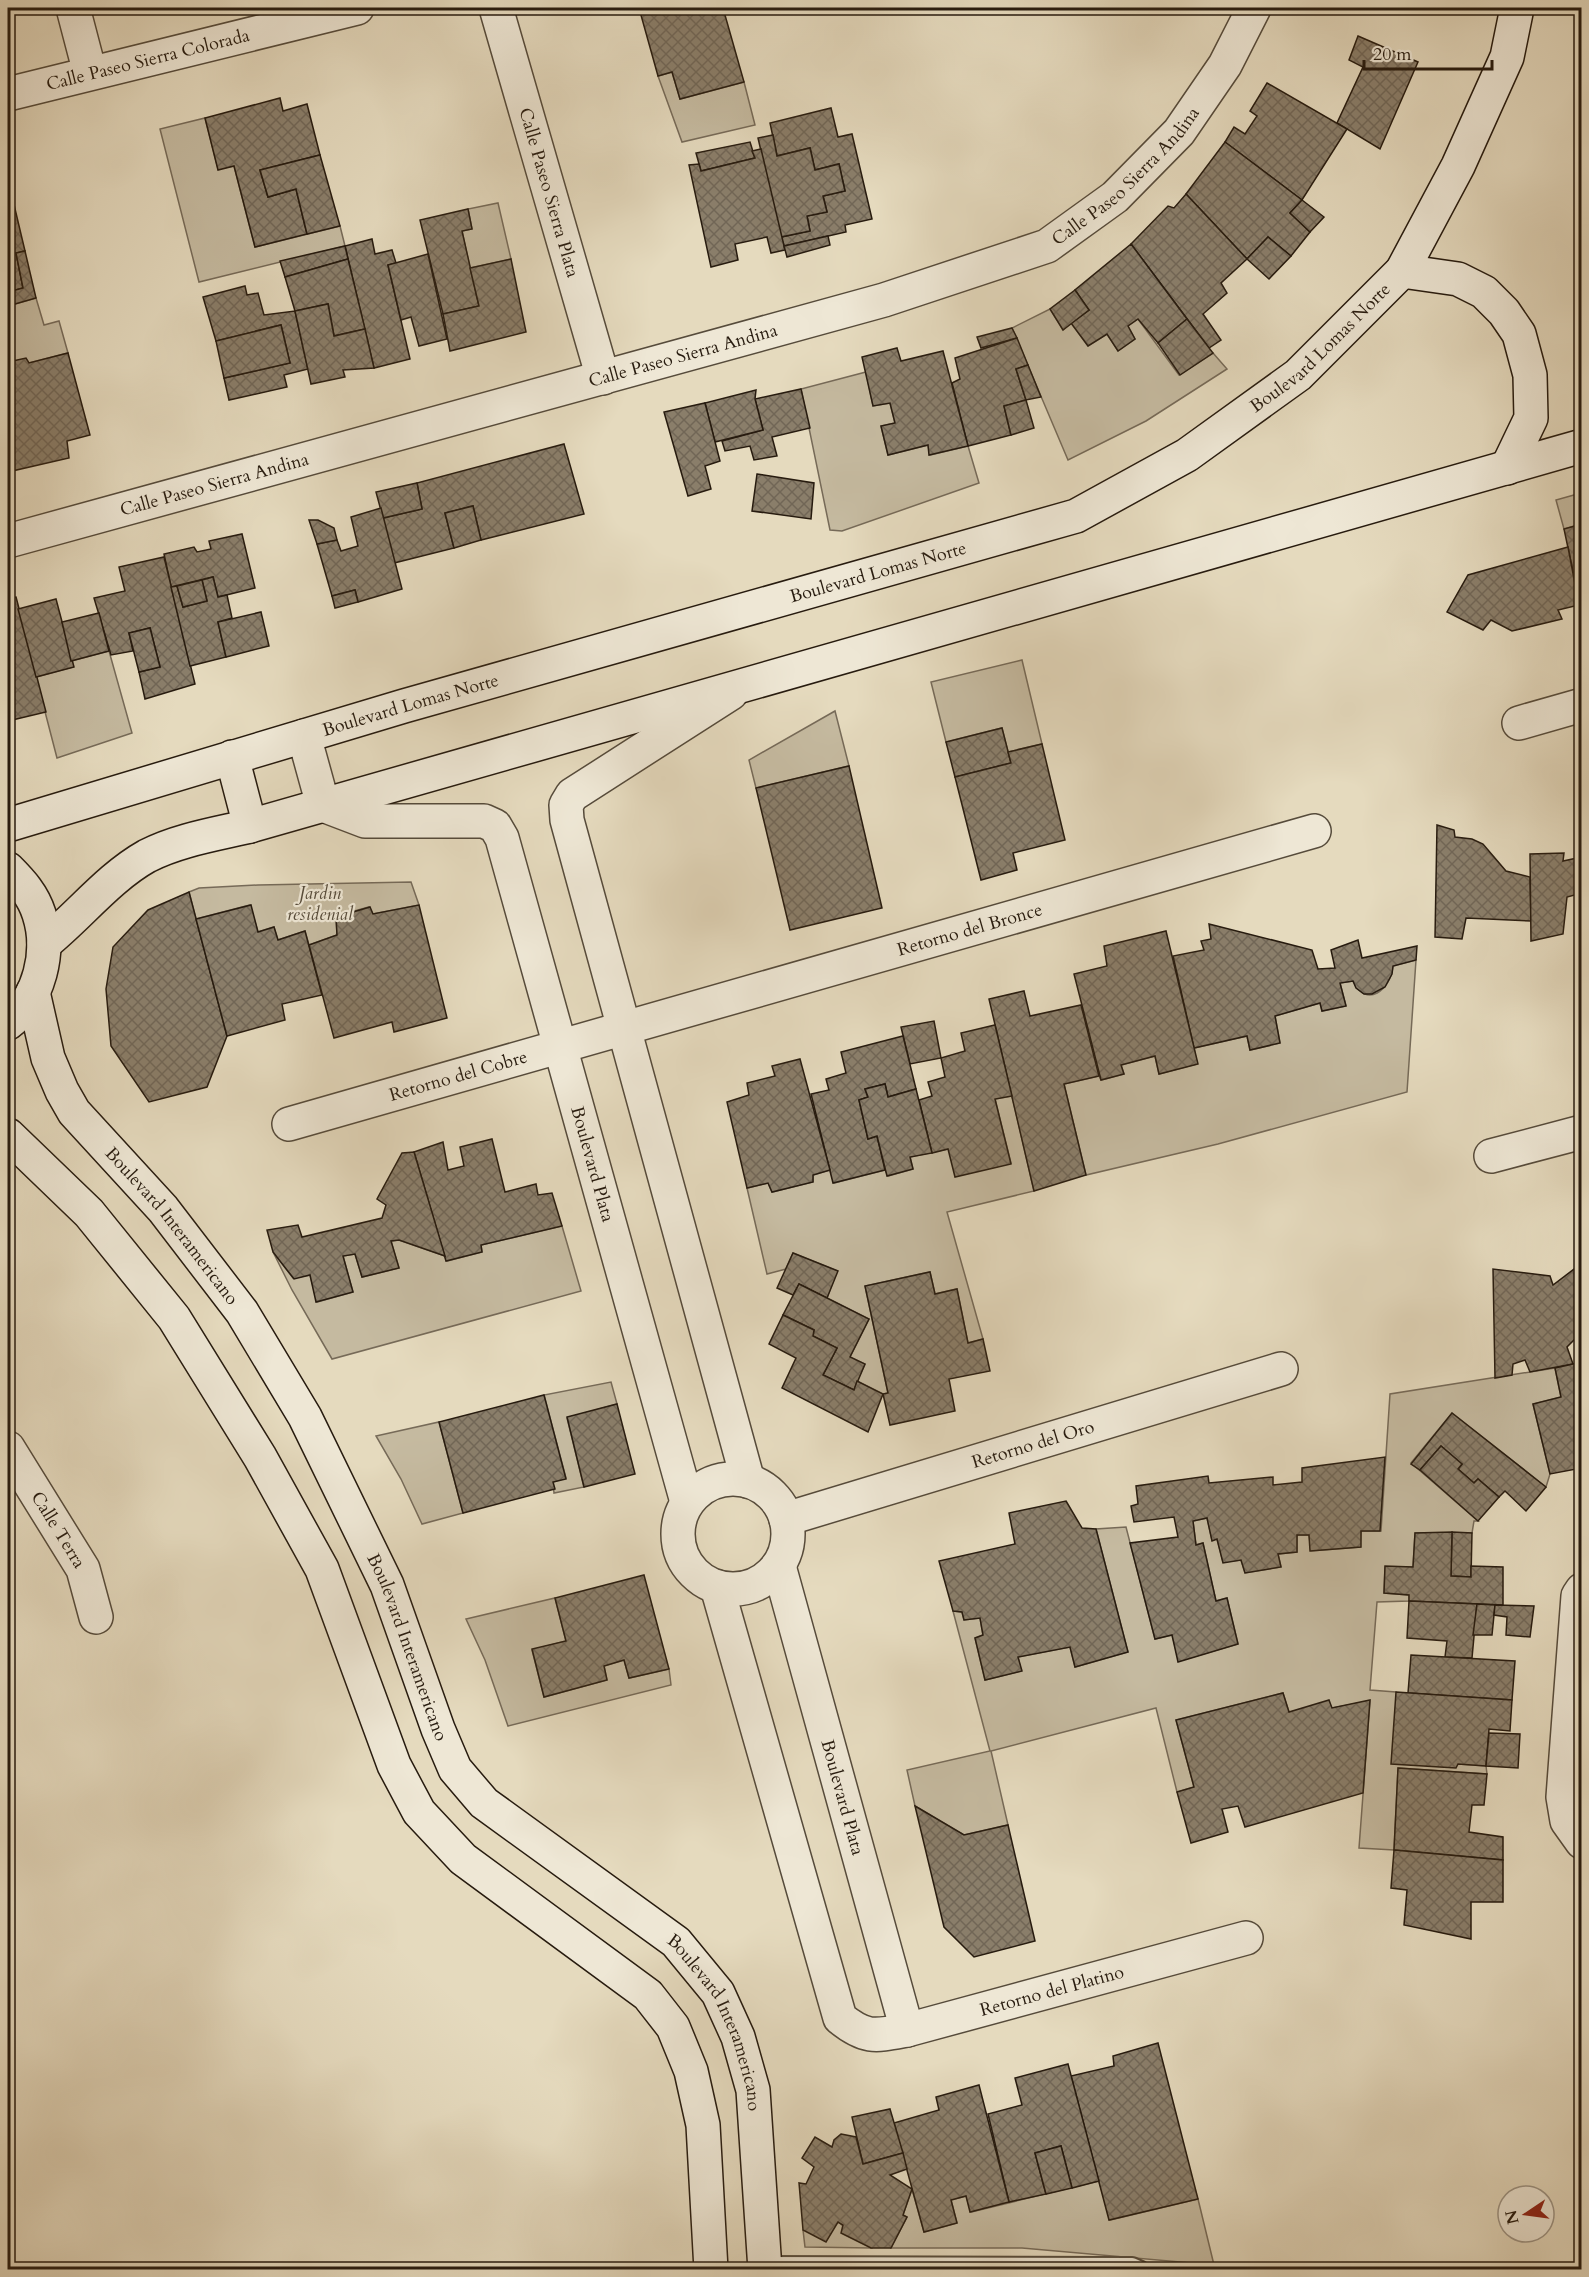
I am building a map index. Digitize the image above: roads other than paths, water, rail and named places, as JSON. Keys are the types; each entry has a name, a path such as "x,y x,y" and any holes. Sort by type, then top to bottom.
{"street":[{"path":"73,8 90,73"},
{"name":"Calle Paseo Sierra Colorada","path":"8,94 357,8"},
{"name":"Calle Paseo Sierra Plata","path":"496,8 603,378"},
{"name":"Calle Paseo Sierra Andina","path":"8,541 884,300 1047,246 1115,197 1179,132 1225,65 1254,8"},
{"name":"Boulevard Lomas Norte","path":"8,825 304,736 1076,516 1187,455 1298,375 1402,271 1458,166 1507,57 1516,8"},
{"path":"1402,271 1458,279 1484,292 1504,312 1519,334 1530,375 1531,418 1507,468"},
{"path":"44,944 70,923 113,880 147,856 173,846 250,826 1581,446"},
{"path":"743,685 572,795 566,805 567,820 626,1028 748,1481"},
{"path":"1519,723 1581,705"},
{"path":"304,736 323,805"},
{"path":"232,757 250,826"},
{"name":"Boulevard Plata","path":"323,805 365,821 484,820 495,826 502,838 558,1047 687,1502"},
{"name":"Retorno del Bronce","path":"626,1028 1314,831"},
{"path":"8,868 25,886 39,914 44,944 41,969 33,992 8,1023"},
{"name":"Boulevard Interamericano","path":"33,992 48,1058 74,1112 163,1209 242,1312 305,1417 387,1585 438,1729 455,1769 484,1803 676,1942 718,1993 738,2037 753,2090 765,2267"},
{"name":"Retorno del Cobre","path":"289,1124 626,1028"},
{"path":"1491,1156 1581,1132"},
{"name":"Boulevard Interamericano","path":"8,1135 89,1213 174,1318 260,1457 322,1569 394,1765 419,1812 463,1859 648,1995 674,2027 691,2072 703,2125 711,2270"},
{"name":"Retorno del Oro","path":"786,1519 1281,1369"},
{"name":"Calle Terra","path":"8,1448 83,1569 96,1617"},
{"path":"725,1479 748,1481 765,1489 778,1502 786,1519 788,1543 779,1566 762,1582 740,1590 717,1587 701,1580 689,1568 681,1552 678,1535 680,1518 687,1502 704,1487 725,1479"},
{"name":"Boulevard Plata","path":"779,1566 907,2030"},
{"name":"Retorno del Platino","path":"717,1587 840,2018 856,2031 878,2035 907,2030 1246,1938"},
{"path":"1581,1590 1578,1596 1563,1797 1567,1821 1581,1842"},
{"path":"419,1812 455,1769"}],"lane":[{"path":"765,2267 1132,2266 1141,2270"}],"park label":[{"name":"Jardin residenial","path":"320,903"}]}
